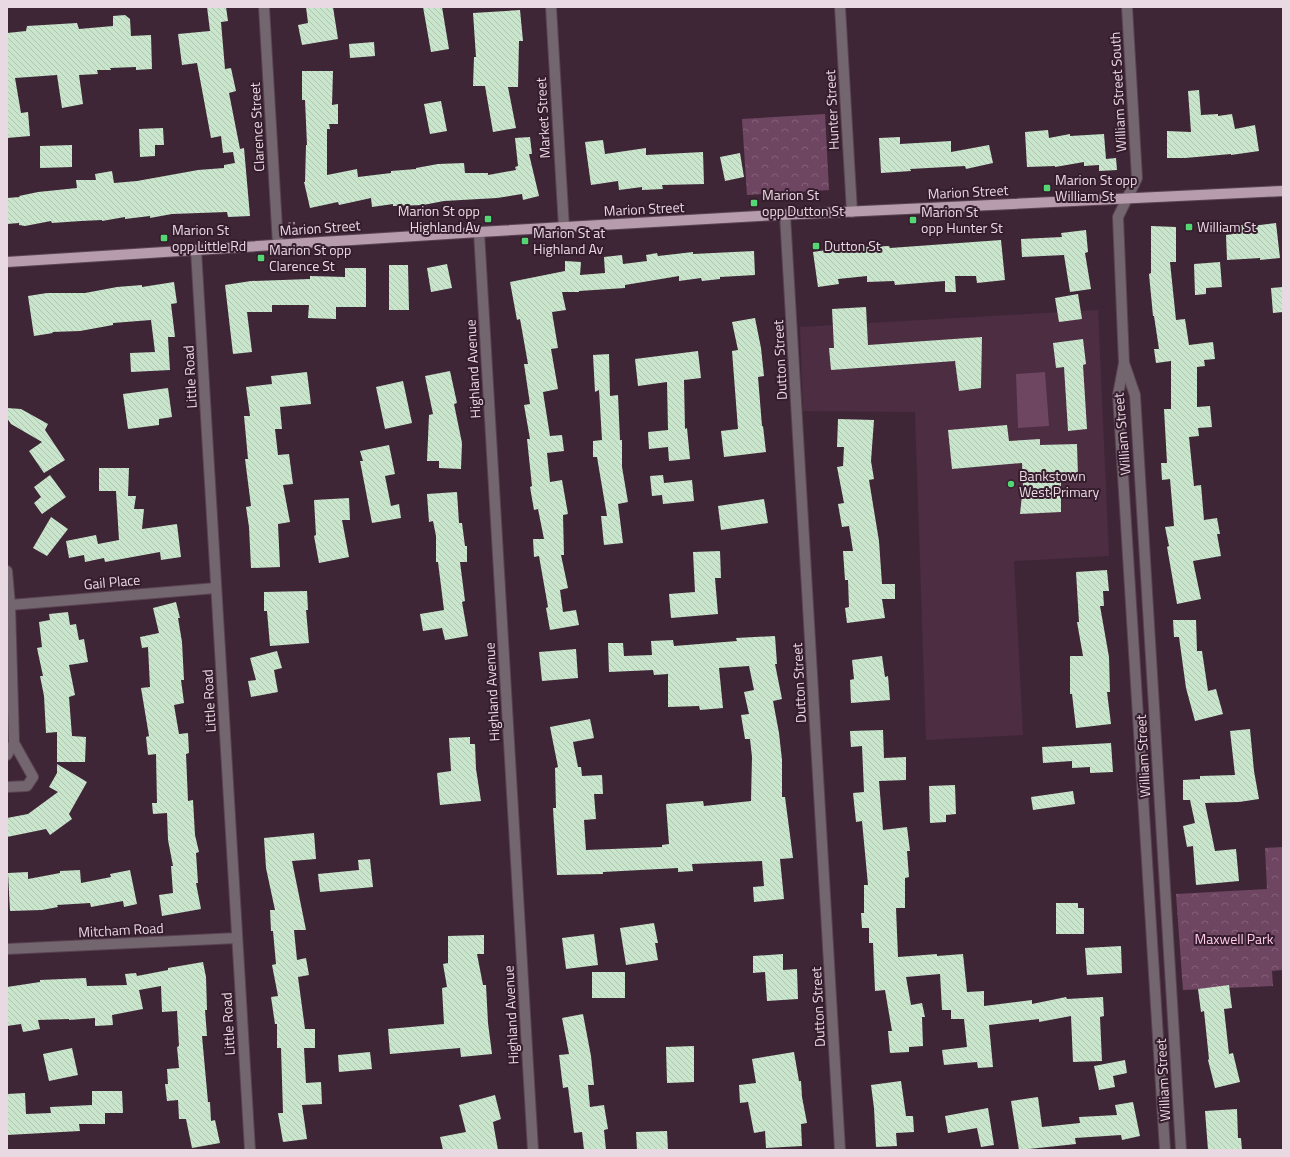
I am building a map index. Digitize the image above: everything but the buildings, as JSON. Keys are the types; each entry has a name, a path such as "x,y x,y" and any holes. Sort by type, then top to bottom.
{"main road":[{"name":"Marion Street","path":"7,262 480,232 785,215 1283,191"}],"street":[{"name":"Clarence Street","path":"264,7 278,245"},
{"name":"Market Street","path":"551,7 564,228"},
{"name":"Hunter Street","path":"840,7 852,212"},
{"name":"William Street South","path":"1127,7 1137,172 1136,178 1127,198"},
{"name":"William Street","path":"1127,198 1118,217 1124,363 1118,395 1165,1150"},
{"name":"Dutton Street","path":"785,215 840,1150"},
{"name":"Highland Avenue","path":"480,232 533,1150"},
{"name":"Little Road","path":"196,250 250,1150"},
{"name":"William Street","path":"1124,363 1136,395 1181,1150"},
{"path":"7,571 10,605 14,743 33,777 26,786 7,787"},
{"name":"Gail Place","path":"10,605 216,588"},
{"path":"7,755 14,743"},
{"name":"Mitcham Road","path":"7,949 237,938"}],"path":[{"path":"288,224 295,223"}],"shaded area":[{"name":"Bankstown West Primary","path":"1098,310 1109,556 1014,561 1023,735 926,740 915,412 803,411 800,327"}],"green space":[{"path":"825,114 829,190 747,195 742,119"},
{"path":"1045,372 1049,426 1018,428 1016,374"},
{"name":"Maxwell Park","path":"1283,847 1283,970 1272,971 1273,986 1183,990 1176,894 1267,889 1265,848"}],"place":[{"name":"Marion St opp William St","path":"1047,188"},
{"name":"Marion St opp Dutton St","path":"754,203"},
{"name":"Marion St opp Highland Av","path":"488,219"},
{"name":"Marion St opp Hunter St","path":"913,220"},
{"name":"William St","path":"1189,227"},
{"name":"Marion St opp Little Rd","path":"164,238"},
{"name":"Marion St at Highland Av","path":"525,241"},
{"name":"Dutton St","path":"816,246"},
{"name":"Marion St opp Clarence St","path":"261,258"},
{"name":"Bankstown West Primary","path":"1011,484"}]}
